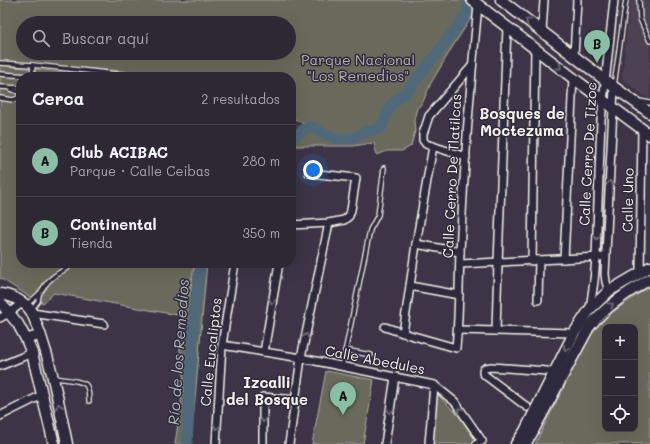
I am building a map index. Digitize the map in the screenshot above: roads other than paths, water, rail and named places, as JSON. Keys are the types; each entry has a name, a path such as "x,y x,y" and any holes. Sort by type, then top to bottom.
{"main road":[{"path":"501,0 650,113"},
{"path":"475,3 646,132"},
{"path":"516,444 525,431 574,333 590,309 610,291 650,267"},
{"path":"525,444 532,434 589,327 597,317 609,307 650,279"},
{"path":"0,294 16,298 28,308 41,335 53,378 67,444"},
{"path":"0,302 5,315 18,324 32,353 54,444"}],"street":[{"path":"542,31 544,0"},
{"path":"574,56 577,0"},
{"name":"Calle Cerro De Tizoc","path":"590,309 596,258 601,120 614,0"},
{"name":"Calle Cerro De Tlatilcas","path":"403,333 456,348 458,330 460,252 475,3"},
{"path":"496,331 507,28"},
{"path":"535,49 535,261 538,300"},
{"path":"466,157 426,144 423,140 423,134 429,116 472,66"},
{"path":"564,259 573,78"},
{"name":"Calle Cerro De Tizoc","path":"610,291 606,282 605,274 614,87"},
{"name":"Calle Uno","path":"640,272 646,132"},
{"path":"386,327 403,333 416,244 433,146"},
{"path":"296,225 329,223 344,220 349,216 351,210 356,178 309,173"},
{"path":"289,444 301,358 329,223"},
{"path":"416,244 460,252"},
{"path":"460,264 606,257"},
{"name":"Calle Eucaliptos","path":"216,444 222,345 234,268"},
{"path":"264,352 278,268"},
{"path":"410,286 459,294"},
{"path":"5,315 28,308 104,324"},
{"path":"458,330 574,333"},
{"path":"26,340 41,335"},
{"name":"Calle Abedules","path":"222,345 301,358 434,385 455,402 482,441 477,444"},
{"path":"0,366 32,353"},
{"path":"527,407 486,376 483,373 483,370 491,367 547,371 554,373"},
{"path":"385,444 395,377"},
{"path":"429,444 434,385"},
{"path":"0,416 42,395"},
{"path":"263,444 263,397 295,400"}],"lane":[{"path":"614,87 626,0"},
{"path":"639,0 640,19 650,40"},
{"path":"0,63 97,72"},
{"path":"32,72 33,65"},
{"path":"0,74 16,76"},
{"path":"0,87 16,88"},
{"path":"9,87 16,90"},
{"path":"0,98 13,100 16,99"},
{"path":"630,98 650,103"},
{"path":"342,367 370,230 378,214 384,168"},
{"path":"28,308 36,296 39,295 47,282 68,268"},
{"path":"28,308 38,301 39,295"},
{"path":"345,350 371,355"},
{"path":"53,378 86,385 88,389 89,401"}],"waterway":[{"name":"Río de los Remedios","path":"296,136 304,129 313,127 336,139 350,139 366,132 381,128 390,106 408,90 467,14 468,0"},
{"name":"Río de los Remedios","path":"187,444 193,331 200,268"}],"place":[{"name":"Continental","path":"597,63"},
{"name":"Club ACIBAC","path":"343,415"}],"district":[{"name":"Bosques de Moctezuma","path":"522,122"},
{"name":"Izcalli del Bosque","path":"267,392"}],"park label":[{"name":"Parque Nacional \"Los Remedios\"","path":"358,68"}]}
